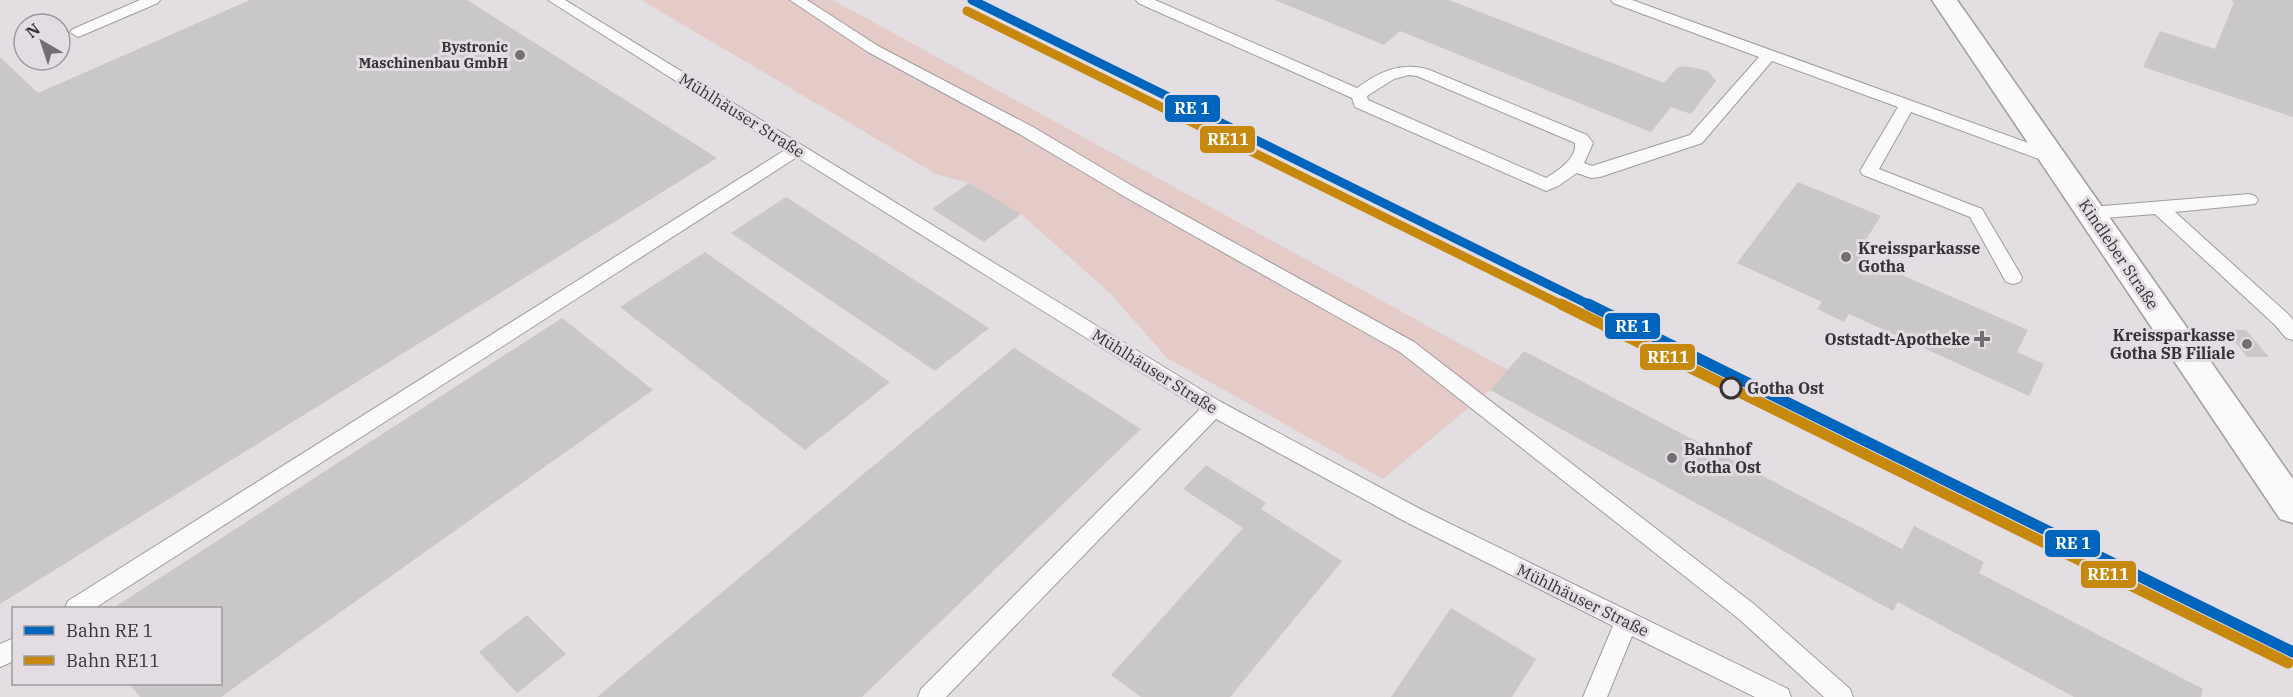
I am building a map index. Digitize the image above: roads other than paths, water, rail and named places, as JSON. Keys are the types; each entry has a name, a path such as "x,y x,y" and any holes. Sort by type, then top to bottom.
{"main road":[{"name":"Kindleber Straße","path":"1944,0 2293,508"}],"lane":[{"path":"78,32 153,0"},
{"name":"Mühlhäuser Straße","path":"555,0 1214,408 1414,516 1779,697"},
{"path":"797,0 873,49 1027,131 1133,194 1407,347 1747,612 1840,697"},
{"path":"1143,0 1359,95"},
{"path":"1618,0 2053,159"},
{"path":"1573,165 1591,172 1600,171 1696,139 1769,54"},
{"path":"1397,71 1421,72 1581,139 1585,143 1585,149 1573,165 1551,183 1540,184 1361,103 1359,95 1382,77 1397,71"},
{"path":"1907,105 1869,171 1976,213 2013,277"},
{"path":"79,607 798,149"},
{"path":"2091,213 2249,200"},
{"path":"2159,207 2282,320 2293,333"},
{"path":"930,697 1214,408"},
{"path":"1595,697 1627,621"}],"rail line":[{"name":"RE11","path":"967,11 2288,663"}],"place":[{"name":"Bystronic Maschinenbau GmbH","path":"520,55"},
{"name":"Kreissparkasse Gotha","path":"1846,257"},
{"name":"Oststadt-Apotheke","path":"1982,339"},
{"name":"Kreissparkasse Gotha SB Filiale","path":"2247,344"},
{"name":"Gotha Ost","path":"1731,388"},
{"name":"Bahnhof Gotha Ost","path":"1672,458"}]}
